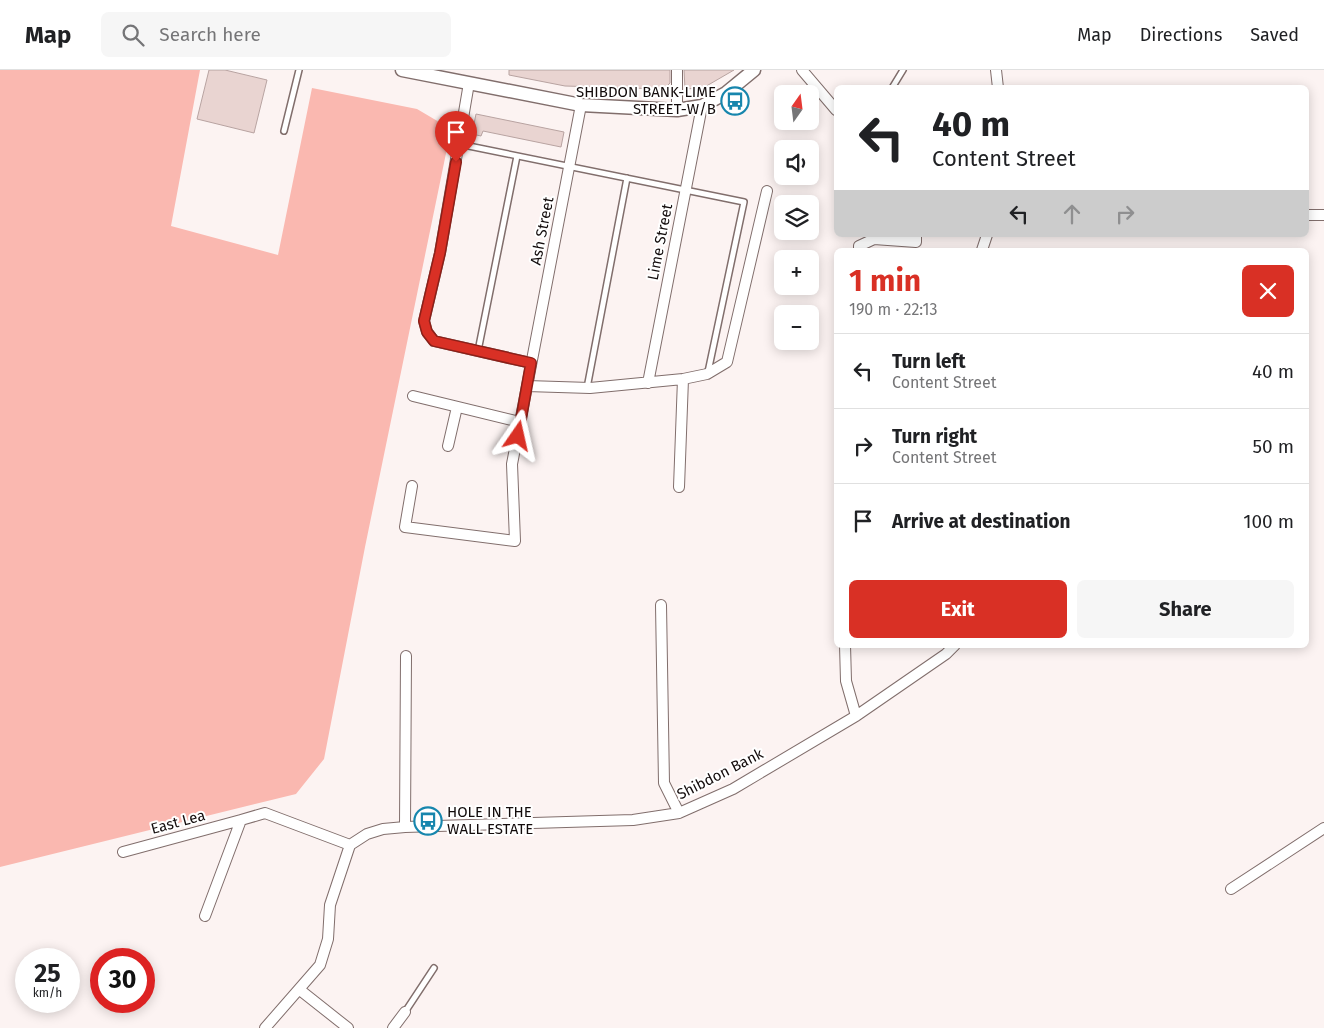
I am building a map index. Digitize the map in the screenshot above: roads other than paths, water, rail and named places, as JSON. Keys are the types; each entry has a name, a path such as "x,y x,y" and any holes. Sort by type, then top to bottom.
{"street":[{"path":"402,70 581,105 677,110 702,106 726,93 754,70"},
{"path":"677,70 677,110"},
{"path":"802,70 834,108"},
{"path":"996,70 998,85"},
{"path":"470,83 440,253 424,321 427,332 434,341 531,363"},
{"name":"Ash Street","path":"412,486 406,527 515,541 512,464 581,105"},
{"name":"Lime Street","path":"648,382 702,106"},
{"path":"528,386 587,388 683,379 708,374 727,362 767,191"},
{"path":"1309,215 1324,216"},
{"path":"859,248 859,246 874,239 916,242 916,237"},
{"path":"679,487 683,379"},
{"path":"414,396 520,422"},
{"path":"448,446 457,407"},
{"path":"661,605 664,783 679,813"},
{"path":"845,648 846,681 856,716"},
{"name":"Shibdon Bank","path":"350,845 366,834 383,829 633,820 679,813 733,789 856,716 952,648"},
{"path":"405,827 406,656"},
{"name":"East Lea","path":"123,852 265,813 350,845"},
{"path":"205,916 241,820"},
{"path":"1231,889 1324,828"},
{"path":"265,1028 320,965 328,939 330,905 350,845"},
{"path":"300,990 348,1028"},
{"path":"393,1028 405,1012"}],"lane":[{"path":"284,132 299,70"},
{"path":"894,85 903,70"},
{"path":"459,144 744,202 708,374"},
{"path":"478,351 518,156"},
{"path":"587,388 627,178"},
{"path":"405,1012 434,968"}],"place":[{"name":"SHIBDON BANK-LIME STREET-W/B","path":"735,101"},
{"name":"HOLE IN THE WALL ESTATE","path":"428,821"}]}
